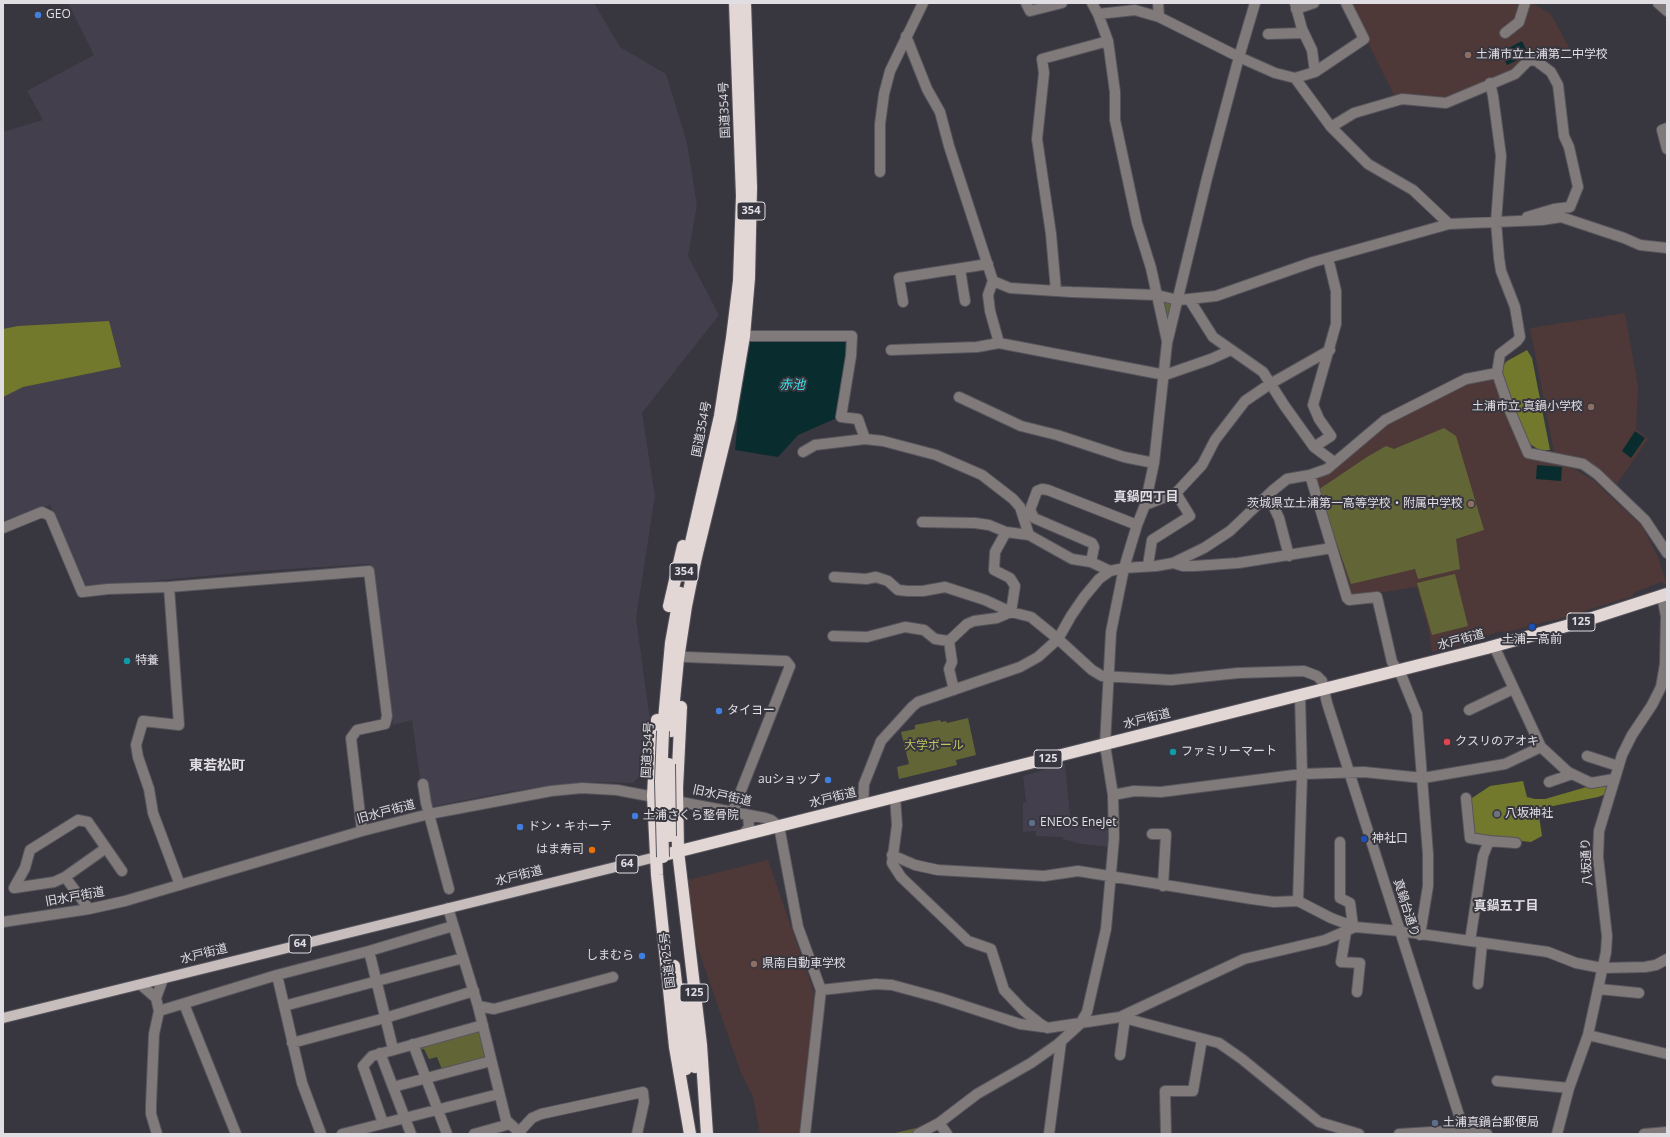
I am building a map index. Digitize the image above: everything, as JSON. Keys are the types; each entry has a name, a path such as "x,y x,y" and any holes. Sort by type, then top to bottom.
{"highway":[{"name":"国道354号","path":"725,417 739,281 741,238 742,196 735,3"},
{"name":"国道354号","path":"667,855 661,788 667,731 668,671 676,611 744,336 749,278 751,195 745,3"},
{"path":"667,855 677,800 682,697 686,657 703,558 723,478 725,417"},
{"path":"667,855 653,796 659,683 668,611 700,480 725,417"},
{"name":"水戸街道","path":"667,855 1300,695 1397,672 1577,623 1664,595"},
{"name":"国道125号","path":"667,855 693,1134"},
{"name":"125","path":"667,855 662,931 675,1048 690,1134"},
{"name":"125","path":"667,855 701,1045 706,1134"},
{"name":"国道125号","path":"673,923 703,1134"}],"main road":[{"name":"水戸街道","path":"3,1018 667,855"}],"street":[{"path":"880,172 880,124 884,94 890,71 923,3"},
{"path":"1026,3 1030,11 1062,3"},
{"path":"918,1134 939,1123 977,1094 1031,1063 1060,1042 1080,1024 1087,1012 1098,971 1106,929 1114,838 1113,796 1105,744 1111,632 1124,568 1137,525 1145,505 1154,463 1165,374 1167,343 1151,268 1137,223 1117,127 1114,85 1108,41 1098,14 1092,3"},
{"path":"1158,3 1159,17"},
{"path":"1167,343 1184,300 1207,178 1255,3"},
{"path":"1314,3 1296,6 1304,33 1312,50 1315,72"},
{"path":"1098,14 1135,10 1159,17 1235,53 1239,57 1275,73 1295,78 1315,72 1364,39 1346,3"},
{"path":"1505,33 1519,22 1525,3"},
{"path":"1268,34 1304,33"},
{"path":"906,36 928,89 940,112 949,146 993,280 988,295 989,306 999,344"},
{"path":"1056,291 1051,234 1037,139 1044,73 1042,59 1108,41"},
{"path":"1331,127 1354,113 1402,99 1446,103 1490,83 1515,74 1528,61 1535,60 1551,72 1558,85 1564,136 1578,187 1570,208 1554,209 1527,217 1525,220"},
{"path":"1295,78 1331,127 1368,164 1413,190 1449,224"},
{"path":"1490,83 1493,96 1500,156 1496,222 1500,271 1515,307 1520,337 1500,354 1497,374 1510,411 1528,453 1584,464 1597,474 1645,520 1667,553"},
{"path":"1667,128 1662,130 1667,149"},
{"path":"993,280 1010,288 1157,294 1184,300 1216,296 1328,258 1449,224 1542,220 1561,217 1624,238 1640,246 1667,248"},
{"path":"1314,447 1331,436 1319,419 1313,405 1317,387 1330,350 1336,324 1336,291 1328,258"},
{"path":"903,302 899,278 930,272 960,270 988,264"},
{"path":"960,270 965,301"},
{"path":"1184,300 1213,337 1231,350 1237,352 1263,372 1314,447 1334,462"},
{"path":"744,336 852,336 851,356 841,417 858,419 865,439"},
{"path":"891,350 977,347 999,344 1165,374 1211,359 1231,350"},
{"path":"1145,505 1176,493 1202,466 1215,440 1245,401 1270,384 1330,350"},
{"path":"863,805 864,784 884,736 918,702 1020,667 1038,657 1058,639 1084,597 1099,579 1110,571 1124,568 1148,565 1156,566 1173,563 1204,548 1230,531 1268,495 1287,480 1310,475 1326,469 1384,420 1466,379 1497,374"},
{"path":"959,398 1021,426 1057,435 1124,457 1154,463"},
{"path":"803,452 815,445 865,439 883,441 936,455 982,475 1013,499 1020,507 1029,535"},
{"path":"1310,475 1347,598 1350,600 1377,597 1392,662 1397,672 1402,677 1417,714 1428,854 1428,886 1420,935"},
{"path":"1090,562 1094,548 1092,543 1034,518 1030,510 1037,492 1042,489 1048,490 1137,525"},
{"path":"1148,565 1152,540 1190,516 1176,493"},
{"path":"1268,495 1279,518 1289,556"},
{"path":"3,528 42,512 50,516 82,592 108,589 169,588 369,572 387,716 385,724 357,730 351,738 362,831"},
{"path":"922,522 975,523 989,525 1006,532 1029,535 1072,559 1090,562 1110,571"},
{"path":"948,641 967,624 974,621 997,618 1011,612 1015,586 1010,578 994,570 996,552 1006,532"},
{"path":"1173,563 1183,566 1194,566 1238,563 1332,548"},
{"name":"真鍋台通り","path":"834,577 866,579 876,577 888,581 898,590 908,591 945,587 985,600 1011,612 1031,617 1092,670 1102,676 1171,680 1238,673 1304,671 1317,676 1322,681 1325,690 1464,1133"},
{"path":"169,588 179,726 143,721 136,745 138,757 150,789 153,813 180,885"},
{"name":"八坂通り","path":"1557,1134 1569,1088 1588,1036 1599,989 1607,936 1598,857 1598,831 1618,766 1628,743 1649,712 1661,687 1665,664 1666,616 1664,595"},
{"path":"833,636 867,637 905,627 924,630 935,639 948,641"},
{"path":"948,641 952,662 949,670 954,690"},
{"path":"1494,646 1541,747 1572,774 1591,783 1614,779"},
{"path":"686,657 786,661 790,666 732,812"},
{"path":"1469,710 1513,689"},
{"path":"1298,901 1302,774 1300,695"},
{"path":"1113,796 1134,791 1161,792 1302,774 1364,772 1423,778 1505,764 1541,747"},
{"path":"1587,756 1618,766"},
{"path":"1549,782 1572,774"},
{"path":"423,784 429,814 449,889"},
{"name":"旧水戸街道","path":"3,922 89,909 125,901 362,831 429,814 551,791 582,788 617,790 677,800 771,820 779,826"},
{"path":"895,797 897,825 892,863 901,877 968,941 991,949 1004,990 1022,1010 1047,1028"},
{"path":"1466,798 1470,838 1489,841 1509,841 1516,843"},
{"path":"742,835 749,827 748,815"},
{"path":"106,848 65,877 54,882 14,888 25,868 30,850 78,820 88,822 122,871"},
{"path":"779,826 798,927 821,990 805,1134"},
{"path":"1152,834 1166,834 1163,886"},
{"path":"1470,941 1483,856 1489,841"},
{"path":"1340,842 1340,898 1350,903 1351,928 1341,962 1360,963 1357,992"},
{"path":"892,855 915,865 945,871 1044,876 1078,871 1111,875 1163,886 1274,902 1298,901 1351,928 1400,931 1548,952 1576,963 1602,968 1645,967 1656,965 1667,959"},
{"path":"65,877 89,909"},
{"path":"448,908 474,991 506,1120 520,1133 532,1118 541,1114 643,1092 644,1102 637,1134"},
{"path":"159,1011 277,975 369,951 453,926"},
{"path":"821,990 876,984 892,985 940,998 1020,1024 1047,1028 1122,1017 1244,959 1325,940 1351,928"},
{"path":"1478,984 1482,943"},
{"path":"369,951 393,1049"},
{"path":"284,1006 463,958"},
{"path":"277,975 302,1083 321,1134"},
{"path":"478,1006 494,1009 613,977"},
{"path":"157,1134 151,1114 151,1105 154,1034 159,1011 156,998 163,979"},
{"path":"141,985 156,998"},
{"path":"1599,989 1639,992"},
{"path":"292,1043 385,1018 474,991"},
{"path":"184,1004 236,1134"},
{"path":"1122,1017 1218,1043 1242,1059 1319,1122 1359,1134"},
{"path":"1120,1055 1122,1017"},
{"path":"383,1124 363,1066 372,1056 483,1025"},
{"path":"1588,1036 1667,1054"},
{"path":"1166,1134 1165,1091 1193,1091 1202,1039"},
{"path":"1049,1134 1060,1042"},
{"path":"413,1044 447,1134"},
{"path":"380,1053 411,1134"},
{"path":"393,1087 492,1061"},
{"path":"1498,1081 1569,1088"},
{"path":"342,1134 499,1094"},
{"path":"939,1123 947,1134"},
{"path":"474,1134 510,1124"},
{"path":"1644,1134 1667,1132"},
{"path":"1399,1134 1487,1134"}],"shaded area":[{"path":"68,3 594,3 620,47 666,74 687,143 697,205 688,256 719,315 642,413 655,496 636,618 650,720 647,768 633,783 584,782 513,791 424,808 412,720 393,725 372,571 369,564 258,571 87,587 50,505 3,521 3,132 43,120 27,91 94,55"},
{"name":"土浦市立土浦第二中学校","path":"1348,3 1532,3 1551,14 1571,51 1540,62 1534,58 1514,72 1446,101 1395,97"},
{"name":"土浦市立 真鍋小学校","path":"1625,313 1638,386 1636,429 1648,439 1617,484 1577,459 1554,452 1530,328"},
{"name":"茨城県立土浦第一高等学校・附属中学校","path":"1493,377 1525,457 1552,461 1576,470 1593,480 1642,526 1658,557 1667,585 1661,582 1633,593 1633,596 1552,621 1504,633 1502,631 1485,636 1483,640 1432,652 1428,627 1417,587 1351,597 1315,476 1385,423 1461,385"},
{"name":"ENEOS EneJet","path":"1065,764 1071,825 1112,831 1112,847 1081,844 1063,839 1063,837 1036,836 1036,831 1023,832 1023,803 1026,802 1023,776"},
{"name":"県南自動車学校","path":"768,860 816,998 799,1134 760,1134 753,1097 741,1073 692,931 688,880"}],"green space":[{"path":"1159,297 1176,301 1167,338"},
{"path":"109,321 121,367 23,387 3,397 3,329 18,326"},
{"path":"1527,350 1532,358 1550,450 1539,450 1527,442 1501,375 1502,367 1507,361"},
{"path":"1444,428 1456,436 1484,530 1456,539 1460,569 1418,579 1415,569 1351,584 1318,490 1386,446 1394,449"},
{"path":"1455,574 1468,626 1432,635 1417,583"},
{"name":"大学ボール","path":"968,718 976,755 956,760 957,765 899,779 897,767 909,764 901,732 915,729 915,725 940,720 941,722 946,721 947,723"},
{"path":"1523,781 1527,797 1535,799 1545,799 1590,786 1609,784 1606,794 1598,797 1538,809 1542,836 1531,842 1473,836 1469,800 1490,786"},
{"path":"482,1026 489,1060 443,1072 437,1057 429,1059 424,1049 420,1050 415,1045"},
{"path":"937,1123 914,1134 891,1134"}],"water":[{"path":"1522,41 1529,55 1507,65 1501,52"},
{"name":"赤池","path":"850,337 839,417 798,435 778,457 735,450 739,408 751,338"},
{"path":"1635,431 1645,438 1631,458 1622,451"},
{"path":"1537,465 1562,467 1561,481 1536,479"}],"place":[{"name":"GEO","path":"38,15"},
{"name":"土浦市立土浦第二中学校","path":"1468,55"},
{"name":"土浦市立 真鍋小学校","path":"1591,407"},
{"name":"茨城県立土浦第一高等学校・附属中学校","path":"1471,504"},
{"name":"土浦一高前","path":"1532,627"},
{"name":"特養","path":"127,661"},
{"name":"タイヨー","path":"719,711"},
{"name":"クスリのアオキ","path":"1447,742"},
{"name":"ファミリーマート","path":"1173,752"},
{"name":"auショップ","path":"828,780"},
{"name":"八坂神社","path":"1497,814"},
{"name":"土浦さくら整骨院","path":"635,816"},
{"name":"ENEOS EneJet","path":"1032,823"},
{"name":"ドン・キホーテ","path":"520,827"},
{"name":"神社口","path":"1364,839"},
{"name":"はま寿司","path":"592,850"},
{"name":"しまむら","path":"642,956"},
{"name":"県南自動車学校","path":"754,964"},
{"name":"土浦真鍋台郵便局","path":"1435,1123"}],"district":[{"name":"真鍋四丁目","path":"1146,497"},
{"name":"東若松町","path":"217,766"},
{"name":"真鍋五丁目","path":"1506,906"}]}
